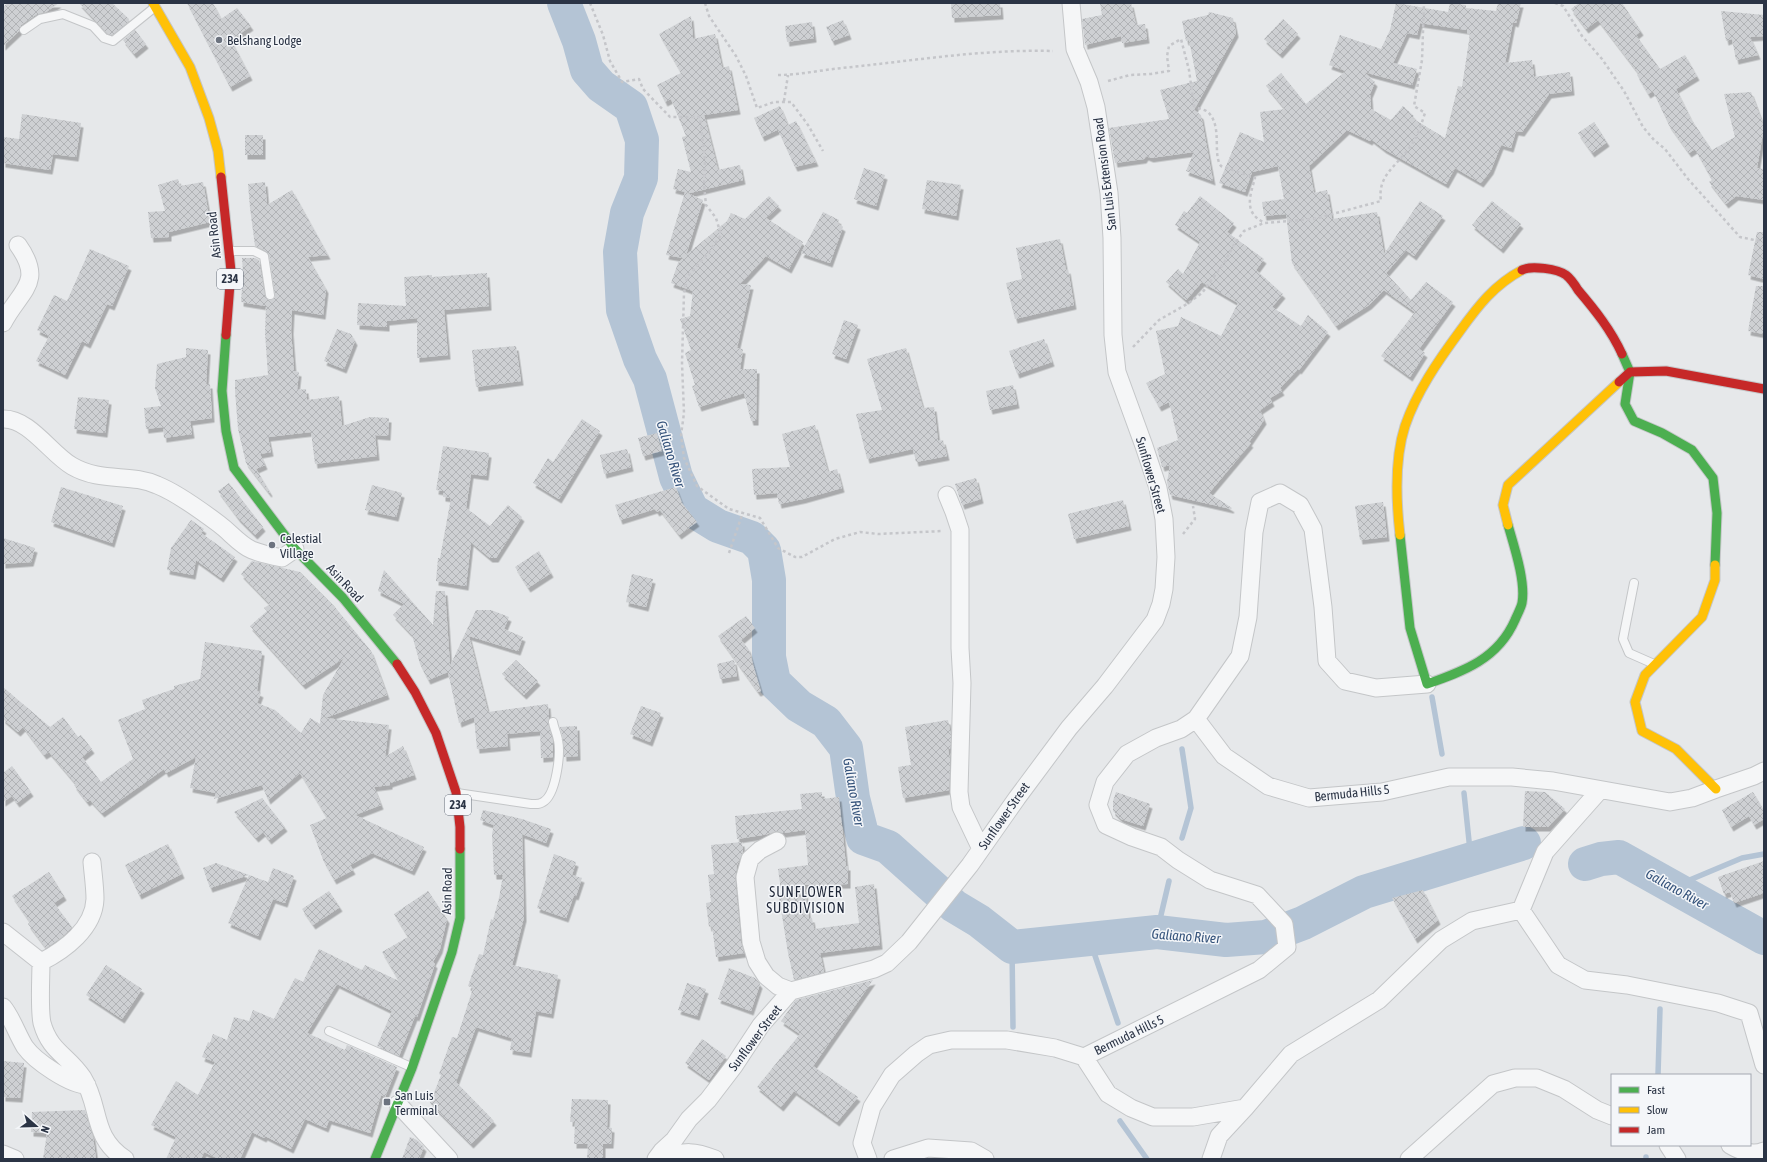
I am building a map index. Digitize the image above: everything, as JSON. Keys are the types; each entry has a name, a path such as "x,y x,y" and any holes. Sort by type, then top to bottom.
{"street":[{"name":"San Luis Extension Road","path":"1071,3 1075,49 1089,82 1096,107 1109,193 1112,238 1113,335 1117,372"},
{"name":"Asin Road","path":"154,5 190,67 209,118 218,151 231,271 222,392 226,431 234,468 295,549 343,598 393,658 415,692 436,733 456,792 460,827 460,918 452,952 412,1068 375,1159"},
{"path":"3,323 10,310 26,289 30,278 30,264 18,245"},
{"path":"1427,684 1410,628 1398,517 1398,465 1405,428 1419,394 1441,357 1479,305 1505,279 1527,267 1550,269 1566,275 1590,304 1616,341 1630,372 1625,404 1634,421 1662,433 1692,450 1713,478 1717,513 1715,580 1702,617 1645,675 1635,702 1642,731 1676,749 1716,788"},
{"path":"1196,719 1240,656 1248,617 1254,532 1260,502 1280,493 1300,505 1313,529 1323,607 1327,661 1345,681 1376,688 1427,684 1459,673 1486,658 1509,633 1522,603 1521,575 1503,505 1508,485 1630,372 1666,371 1764,389"},
{"name":"Sunflower Street","path":"656,1159 674,1140 689,1119 708,1100 734,1066 761,1025 791,991 874,969 887,963 909,942 970,865 1068,728 1105,686 1155,620 1164,589 1166,557 1164,519 1158,488 1117,372"},
{"path":"3,419 20,424 36,435 62,459 72,466 86,472 105,478 143,481 157,484 219,524 251,550 282,558 295,549"},
{"path":"947,495 960,530 960,648 962,683 959,792 962,807 981,849"},
{"name":"Bermuda Hills 5","path":"1084,1057 1259,970 1286,947 1284,924 1257,896 1210,880 1178,860 1161,847 1132,838 1106,825 1098,805 1105,782 1127,754 1156,738 1180,729 1196,719 1224,756 1268,786 1309,798 1382,792 1449,777 1512,777 1554,781 1670,802 1692,798 1716,788 1754,776 1764,770"},
{"path":"1521,910 1545,852 1600,790"},
{"path":"777,841 760,850 750,859 745,877 751,942 757,962 766,976 778,986 791,991"},
{"path":"41,962 55,955 80,933 88,922 95,900 92,862"},
{"path":"1521,910 1558,965 1585,980 1627,985 1757,1011 1764,1065"},
{"path":"1211,1159 1219,1136 1291,1054 1379,1000 1441,940 1472,921 1521,910"},
{"path":"3,932 41,962"},
{"path":"41,962 42,1021 47,1038 53,1047 78,1071 87,1085 100,1130 108,1145 125,1159"},
{"path":"3,1007 27,1049 40,1062 78,1085 87,1085"},
{"path":"868,1159 862,1143 872,1107 892,1075 929,1045 951,1040 1007,1040 1055,1048 1084,1057 1108,1094 1131,1108 1153,1117 1193,1117 1245,1108"},
{"path":"1409,1159 1493,1084 1515,1078 1537,1078 1564,1089 1597,1110 1611,1116"},
{"path":"398,1104 449,1159"},
{"path":"1669,1146 1677,1159"},
{"path":"1732,1146 1738,1150 1757,1154 1764,1151"},
{"path":"893,1159 928,1148 971,1151 985,1159"},
{"path":"665,1159 675,1154 689,1152 715,1159"},
{"path":"3,1154 15,1159"}],"lane":[{"path":"24,30 40,19 63,14 93,26 104,38 113,41 154,5"},
{"path":"229,251 254,251 264,256 270,295"},
{"path":"1634,583 1623,639 1629,653 1655,665"},
{"path":"456,792 531,804 545,802 557,773 559,757 559,741 553,722"},
{"path":"329,1031 412,1068"}],"path":[{"path":"590,3 603,35 610,61 622,82 639,79 643,89 670,117 700,117 705,160 704,185 706,205 716,218 721,234 709,252 687,277 684,293 684,413 681,435 684,458 697,486 729,509 760,518 778,548 795,557 802,558 835,539 860,532 897,534 960,530"},
{"path":"705,3 709,16 736,56 746,76 757,108 768,103 784,101 791,102 797,108 823,151"},
{"path":"1132,348 1159,320 1187,304 1202,293 1224,263 1235,243 1244,231 1265,223 1314,219 1381,201 1380,187 1384,179 1410,148 1419,133 1425,113 1414,106 1422,60 1424,3"},
{"path":"1555,3 1564,4 1582,36 1602,59 1624,91 1643,127 1654,140 1665,149 1688,179 1740,237 1764,242"},
{"path":"1089,82 1102,82 1130,75 1169,71 1167,56 1169,46 1182,39 1189,70 1194,106 1208,112 1213,120 1218,143 1218,163 1221,166 1255,178 1248,200 1251,214 1257,220 1265,223"},
{"path":"778,75 994,51 1054,51"},
{"path":"784,101 788,75"},
{"path":"1165,538 1182,535 1195,520 1193,506"},
{"path":"729,553 743,512"}],"building":[{"path":"8,3 59,3 46,12 37,14 21,25 19,31 3,46 3,7"},
{"path":"79,3 112,3 129,19 128,22 112,35 108,34"},
{"name":"Belshang Lodge","path":"187,3 213,3 221,19 237,8 251,26 231,40 250,76 230,87"},
{"path":"951,3 1000,3 1001,15 952,18"},
{"path":"1100,3 1131,3 1136,25 1145,24 1147,39 1122,43 1121,36 1085,45 1082,19 1102,15"},
{"path":"1396,3 1448,12 1450,3 1466,5 1466,8 1496,11 1498,3 1521,3 1516,23 1513,22 1505,63 1532,60 1534,77 1570,72 1572,91 1549,94 1522,132 1516,131 1511,148 1501,145 1491,170 1481,183 1455,168 1446,184 1384,149 1371,139 1370,141 1347,130 1309,166 1314,193 1327,190 1332,219 1377,212 1384,254 1420,201 1443,216 1414,256 1406,250 1386,273 1411,300 1426,282 1453,302 1419,349 1425,353 1410,377 1381,356 1415,312 1384,290 1369,305 1336,326 1292,263 1286,214 1264,216 1262,202 1284,199 1278,166 1252,172 1245,192 1219,183 1240,132 1264,142 1260,112 1285,109 1266,86 1281,73 1306,104 1346,71 1329,65 1340,35 1381,49 1390,30","holes":["1420,23 1467,30 1467,33 1470,34 1462,87 1458,86 1445,138 1412,118 1414,116 1403,106 1391,120 1371,109 1370,94 1375,82 1364,72 1412,85 1417,69 1393,63 1407,33 1417,35"]},
{"path":"1579,3 1622,3 1641,31 1636,35 1660,69 1685,55 1697,76 1676,89 1691,119 1712,150 1735,137 1724,94 1751,92 1764,127 1757,168 1764,169 1764,200 1736,196 1726,204 1709,182 1712,180 1695,149 1689,153 1669,125 1653,91 1648,94 1637,75 1639,74 1598,20 1586,29 1571,9"},
{"path":"1721,11 1764,15 1764,36 1750,37 1758,55 1736,60 1732,39 1726,41"},
{"path":"1209,12 1233,18 1236,33 1194,110 1201,115 1213,181 1186,171 1194,152 1151,158 1146,156 1144,159 1115,163 1109,128 1169,119 1160,90 1197,81 1189,40 1186,41 1182,21 1208,15"},
{"path":"691,16 693,39 715,34 722,68 729,66 738,110 704,115 718,170 740,165 743,180 690,193 673,189 678,169 691,172 682,137 686,136 671,99 665,102 657,85 681,73 659,34"},
{"path":"1283,19 1298,34 1280,54 1264,39"},
{"path":"843,20 849,35 832,41 826,27"},
{"path":"812,22 814,38 787,42 785,26"},
{"path":"135,30 146,44 134,54 123,40"},
{"path":"780,106 788,125 762,137 754,118"},
{"path":"22,114 81,123 76,157 53,154 50,170 3,163 3,137 19,139"},
{"path":"796,121 816,162 795,167 778,130"},
{"path":"1594,122 1607,142 1592,153 1578,133"},
{"path":"245,135 263,135 263,155 245,155"},
{"path":"864,168 885,175 876,206 854,199"},
{"path":"178,179 180,186 203,182 210,222 169,232 169,237 151,238 148,212 165,211 158,185"},
{"path":"927,180 961,185 956,216 922,209"},
{"path":"265,182 267,205 292,190 328,255 308,257 326,289 323,315 292,310 291,330 294,371 299,372 297,390 306,389 307,400 339,396 342,426 370,417 389,418 388,436 375,435 377,456 315,464 311,432 268,437 271,452 260,454 265,465 256,469 270,492 269,493 246,463 238,429 235,391 235,380 268,375 265,333 266,306 241,302 243,272 242,258 255,258 259,260 265,296 268,300 275,297 269,255 266,251 255,246 250,208 248,184"},
{"path":"685,192 703,200 686,255 727,221 731,213 745,219 769,196 779,206 766,218 803,242 789,269 766,256 740,284 751,285 737,348 743,349 740,369 757,369 756,421 751,421 744,393 699,407 692,386 695,385 685,353 691,350 680,319 690,316 693,291 671,283 678,263 683,258 666,255"},
{"path":"1200,196 1234,223 1227,232 1264,259 1256,270 1283,294 1272,307 1301,326 1308,315 1328,332 1299,370 1298,369 1280,388 1282,391 1270,398 1272,402 1260,410 1264,420 1249,442 1251,443 1209,493 1232,508 1231,509 1170,495 1167,482 1170,465 1162,467 1157,448 1178,440 1169,402 1159,407 1146,383 1165,374 1156,331 1178,326 1181,317 1221,336 1238,303 1202,282 1186,300 1166,282 1178,269 1183,274 1200,242 1175,225 1184,211 1187,213"},
{"path":"1492,201 1521,224 1501,249 1472,225"},
{"path":"823,212 839,220 838,224 843,227 830,263 801,253"},
{"path":"1757,232 1764,232 1764,279 1748,275"},
{"path":"1060,239 1066,270 1068,269 1074,305 1015,319 1006,283 1022,279 1016,248"},
{"path":"90,249 129,266 112,306 107,304 88,344 82,341 65,375 36,361 49,336 37,330 54,295 67,301"},
{"path":"487,273 489,306 444,310 448,355 417,358 417,318 387,321 387,327 357,325 358,303 406,306 404,277 432,275 432,277"},
{"path":"1756,286 1764,286 1764,334 1748,331"},
{"path":"844,320 858,325 846,359 832,354"},
{"path":"337,329 351,334 355,341 344,369 324,361"},
{"path":"1044,339 1052,362 1017,374 1009,351"},
{"path":"516,346 521,381 476,387 472,350"},
{"path":"186,348 208,350 206,384 210,384 212,418 190,421 192,434 164,438 163,427 146,429 144,408 161,406 155,388 157,364 186,357"},
{"path":"906,348 923,408 934,407 938,441 943,440 947,456 916,462 913,449 867,459 856,414 882,410 867,359"},
{"path":"1013,385 1017,404 990,410 986,391"},
{"path":"78,397 109,400 105,433 74,429"},
{"path":"582,419 600,431 559,499 533,483 548,458 553,462"},
{"path":"815,425 828,472 837,469 842,488 779,504 777,493 754,495 752,469 790,467 782,434"},
{"path":"657,433 662,451 643,456 638,438"},
{"path":"443,446 489,453 486,476 471,474 466,508 490,526 508,505 522,517 496,558 490,558 471,542 466,586 436,581 438,558 440,558 451,498 443,497 443,491 436,490"},
{"path":"627,449 631,467 604,474 600,455"},
{"path":"976,478 981,499 962,505 955,484"},
{"path":"229,483 263,527 255,535 238,518 218,491"},
{"path":"372,485 402,493 396,517 365,510"},
{"path":"61,487 123,506 112,543 51,522"},
{"path":"676,487 682,503 697,522 679,535 660,510 657,512 655,509 620,520 615,505"},
{"path":"1123,500 1129,526 1074,539 1068,514"},
{"path":"1383,502 1387,537 1360,540 1355,506"},
{"path":"191,520 204,529 201,533 235,557 221,578 196,560 193,575 167,570 171,548"},
{"path":"3,538 35,548 31,562 3,564"},
{"path":"539,551 551,573 528,588 515,567"},
{"path":"252,561 300,572 334,606 371,651 387,695 325,718 389,725 385,757 403,746 414,775 390,783 390,785 374,787 381,805 355,815 424,847 412,871 372,853 350,865 353,870 334,880 324,862 310,825 327,818 300,773 268,800 262,785 214,799 216,793 190,788 196,757 166,773 164,769 102,813 90,800 87,802 74,785 76,784 49,752 44,755 23,727 18,732 3,719 3,687 50,727 63,717 78,737 81,735 92,749 82,757 101,782 133,759 118,720 145,709 142,700 174,689 174,686 200,679 205,642 262,651 257,691 261,693 257,703 275,710 301,733 310,718 320,724 323,695 344,658 303,685 250,626 267,611 264,608 270,604 241,574"},
{"path":"384,570 433,625 436,591 445,591 450,666 476,610 491,610 509,617 504,629 523,637 518,651 469,636 488,712 548,704 548,723 553,741 553,757 541,758 540,731 507,734 508,746 477,749 474,717 459,723 448,672 428,680 420,664 412,635 393,615 404,604 378,591"},
{"path":"632,574 653,579 646,607 626,602"},
{"path":"746,616 755,628 741,640 748,648 761,691 758,692 718,636"},
{"path":"516,660 538,681 524,695 502,674"},
{"path":"734,660 737,676 720,679 717,664"},
{"path":"641,706 661,713 650,742 630,734"},
{"path":"948,720 951,736 950,749 948,749 950,760 949,790 903,798 898,767 911,765 905,727"},
{"path":"577,726 578,756 564,757 563,739 560,727"},
{"path":"12,766 31,792 17,803 12,796 3,802 3,773"},
{"path":"1525,791 1545,792 1565,809 1548,827 1523,827"},
{"path":"822,792 822,799 839,797 846,866 848,866 848,884 804,885 809,918 812,918 814,929 859,923 855,887 874,884 880,945 820,953 824,972 794,980 779,897 782,897 778,869 808,865 805,830 783,833 777,831 737,839 735,816 802,809 800,794"},
{"path":"1116,792 1150,804 1143,826 1121,819 1113,811 1113,801"},
{"path":"1753,792 1764,811 1764,819 1754,825 1749,816 1731,827 1722,810"},
{"path":"262,798 285,827 269,840 263,832 256,838 234,812"},
{"path":"483,810 522,819 551,829 546,843 522,834 524,917 512,965 558,975 551,1014 536,1011 529,1053 510,1050 512,1038 476,1027 456,1082 494,1121 471,1144 430,1103 441,1075 439,1074 452,1037 457,1038 473,988 468,986 479,954 483,955 491,919 493,920 499,898 503,875 494,875 492,834 494,825 480,820"},
{"path":"742,842 743,852 737,865 735,878 741,943 744,953 716,957 712,926 709,927 706,903 711,902 708,875 714,874 711,845"},
{"path":"168,844 182,874 139,895 125,865"},
{"path":"554,854 576,862 572,875 582,878 566,918 537,908"},
{"path":"1764,861 1764,893 1734,903 1730,892 1724,894 1718,877"},
{"path":"216,863 249,875 210,888 203,868"},
{"path":"273,868 294,876 285,903 273,899 258,936 228,923 249,875 268,882"},
{"path":"49,872 64,896 54,903 72,927 62,937 46,948 28,924 30,922 12,896"},
{"path":"1423,890 1438,920 1415,939 1392,898"},
{"path":"329,891 340,907 313,925 302,909"},
{"path":"428,891 447,919 440,949 433,962 435,964 417,1017 415,1016 399,1056 377,1046 392,1011 337,984 307,1033 345,1050 347,1045 397,1067 385,1097 381,1095 370,1133 329,1120 326,1128 305,1119 291,1149 265,1136 264,1138 252,1132 240,1159 219,1159 204,1152 201,1159 166,1159 176,1137 151,1125 176,1081 198,1095 215,1062 202,1057 213,1034 227,1040 234,1017 249,1021 253,1010 274,1019 295,978 303,982 319,949 362,970 365,965 399,981 382,952 408,937 394,914"},
{"path":"106,965 142,989 122,1019 86,995"},
{"path":"729,968 755,978 760,984 751,1011 718,999"},
{"path":"873,980 813,1066 858,1097 837,1122 794,1091 781,1107 757,1087 800,1034 781,1021 796,1000"},
{"path":"687,983 706,989 697,1016 678,1010"},
{"path":"702,1039 726,1056 709,1080 685,1063"},
{"path":"3,1061 24,1063 20,1098 3,1097"},
{"path":"572,1099 608,1100 607,1127 612,1128 611,1144 603,1144 603,1159 587,1159 588,1144 574,1144 575,1122 570,1122"},
{"path":"85,1110 93,1137 96,1159 43,1159 47,1133 31,1132 32,1112"},
{"path":"410,1137 417,1140 424,1147 419,1159 402,1159"}],"waterway":[{"name":"Galiano River","path":"564,3 579,41 587,70 601,86 631,107 642,140 641,178 627,213 620,252 623,310 640,359 650,379 676,477 692,510 718,526 752,538 764,550 769,580 769,657 774,682 799,706 826,722 846,748 853,798 863,838 888,847 954,906 979,921 1012,947 1157,932 1226,940 1266,937 1303,923 1364,892 1524,843"},
{"path":"1432,697 1442,754"},
{"path":"1182,749 1191,808 1182,838"},
{"path":"1464,793 1471,860"},
{"path":"1673,887 1742,858 1764,854"},
{"name":"Galiano River","path":"1585,864 1601,859 1619,857 1764,938"},
{"path":"1157,932 1169,881"},
{"path":"1089,938 1118,1023"},
{"path":"1012,947 1013,1027"},
{"path":"1658,1074 1660,1009"},
{"path":"1120,1121 1147,1159"}],"traffic: fast":[{"path":"226,335 222,391 226,431 234,468 295,549 343,598 397,664"},
{"path":"1622,354 1630,372 1625,404 1634,421 1662,433 1692,450 1713,478 1717,513 1715,565"},
{"path":"1400,535 1410,628 1427,684 1454,674 1478,662 1499,645 1515,620 1522,603 1523,594 1519,564 1508,525"},
{"path":"375,1159 412,1068 452,952 460,918 460,849"}],"traffic: slow":[{"path":"153,3 190,67 209,118 218,151 221,177"},
{"path":"1400,535 1397,494 1399,452 1401,439 1410,413 1422,388 1436,365 1480,305 1503,282 1522,270"},
{"path":"1508,525 1503,505 1508,485 1619,382"},
{"path":"1715,565 1715,580 1702,617 1645,675 1635,702 1642,731 1676,749 1716,789"}],"traffic: jam":[{"path":"221,177 231,271 226,335"},
{"path":"1522,270 1544,268 1566,275 1602,320 1622,354"},
{"path":"1619,382 1630,372 1666,371 1764,389"},
{"path":"397,664 415,692 436,733 456,792 460,827 460,849"}],"place":[{"name":"Belshang Lodge","path":"219,40"},
{"name":"Celestial Village","path":"272,545"},
{"name":"San Luis Terminal","path":"387,1102"}],"district":[{"name":"SUNFLOWER SUBDIVISION","path":"806,900"}]}
